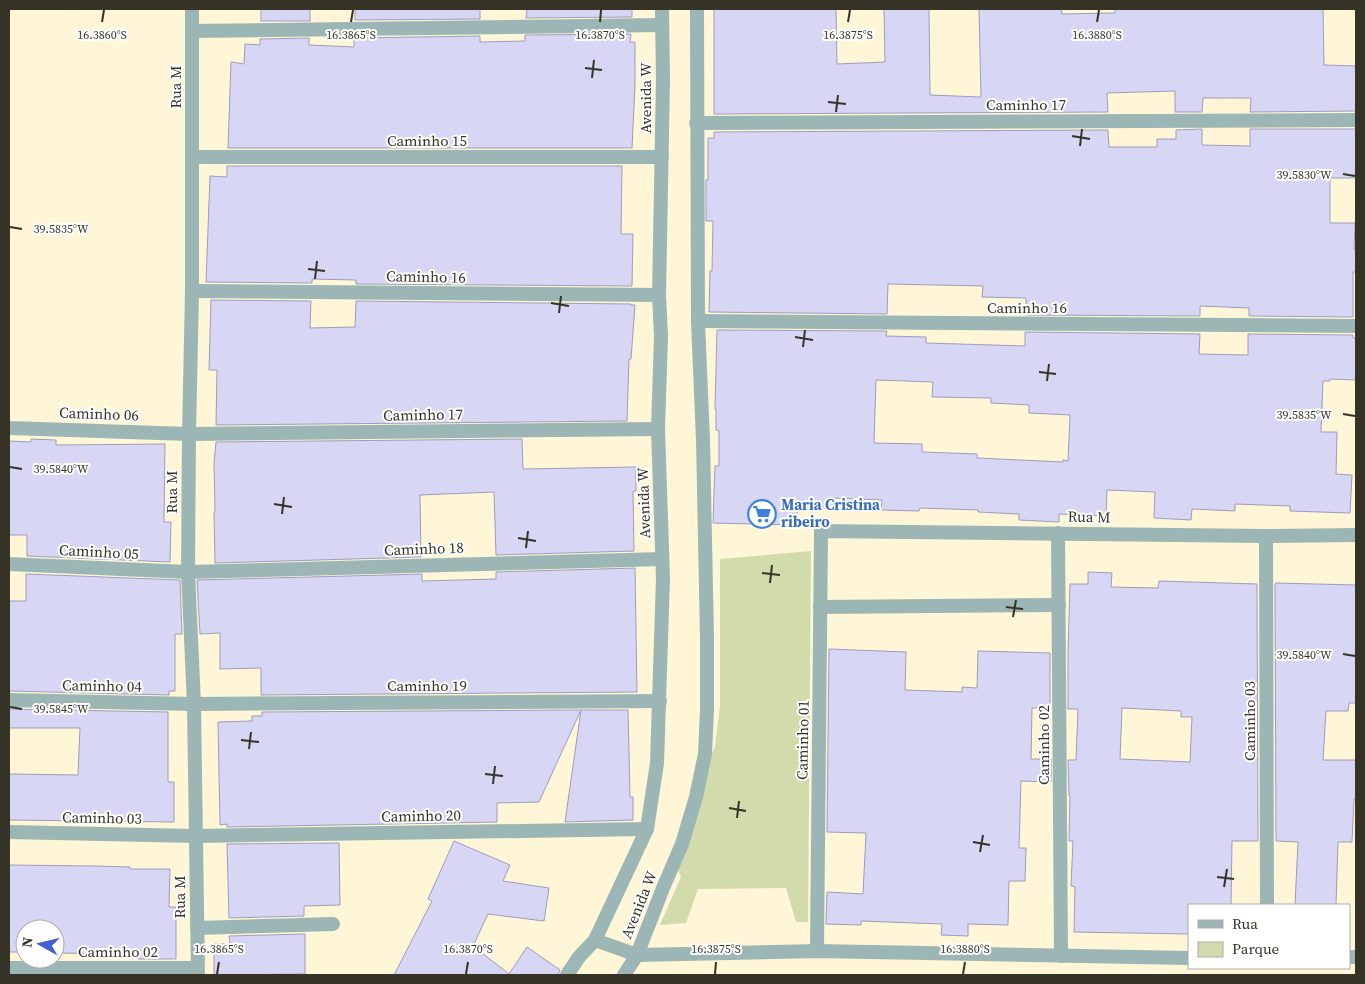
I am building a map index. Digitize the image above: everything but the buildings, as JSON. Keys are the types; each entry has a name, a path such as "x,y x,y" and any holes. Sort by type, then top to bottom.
{"street":[{"name":"Rua M","path":"192,9 192,291 188,572 194,704 198,972"},
{"name":"Avenida W","path":"568,975 579,957 595,940 647,829 657,763 663,578 658,429 661,336 659,295 663,79 662,9"},
{"name":"Avenida W","path":"624,975 637,954 682,844 696,797 705,754 708,710 703,440 698,321 697,9"},
{"path":"192,31 662,25"},
{"name":"Caminho 17","path":"696,123 1356,120"},
{"name":"Caminho 15","path":"192,158 662,157"},
{"name":"Caminho 16","path":"192,291 659,295"},
{"name":"Caminho 16","path":"698,321 1356,326"},
{"name":"Caminho 06","path":"9,428 189,434"},
{"name":"Caminho 17","path":"189,434 658,429"},
{"name":"Rua M","path":"821,531 1266,536 1356,535"},
{"name":"Caminho 01","path":"817,951 821,531"},
{"name":"Caminho 02","path":"1058,533 1061,956"},
{"name":"Caminho 03","path":"1266,536 1267,904"},
{"name":"Caminho 18","path":"188,572 662,559"},
{"name":"Caminho 05","path":"9,564 188,572"},
{"path":"820,607 1059,605"},
{"name":"Caminho 04","path":"9,700 194,704"},
{"name":"Caminho 19","path":"194,704 660,700"},
{"name":"Caminho 20","path":"195,836 647,829"},
{"name":"Caminho 03","path":"9,832 195,836"},
{"path":"197,928 333,924"},
{"path":"595,940 637,954 817,951 1188,958"},
{"name":"Caminho 02","path":"9,968 198,972"}],"green space":[{"path":"811,551 808,922 796,922 786,888 698,889 686,923 660,925 681,877 674,861 698,785 715,747 720,705 720,559"}],"place":[{"name":"Maria Cristina ribeiro","path":"762,514"}]}
